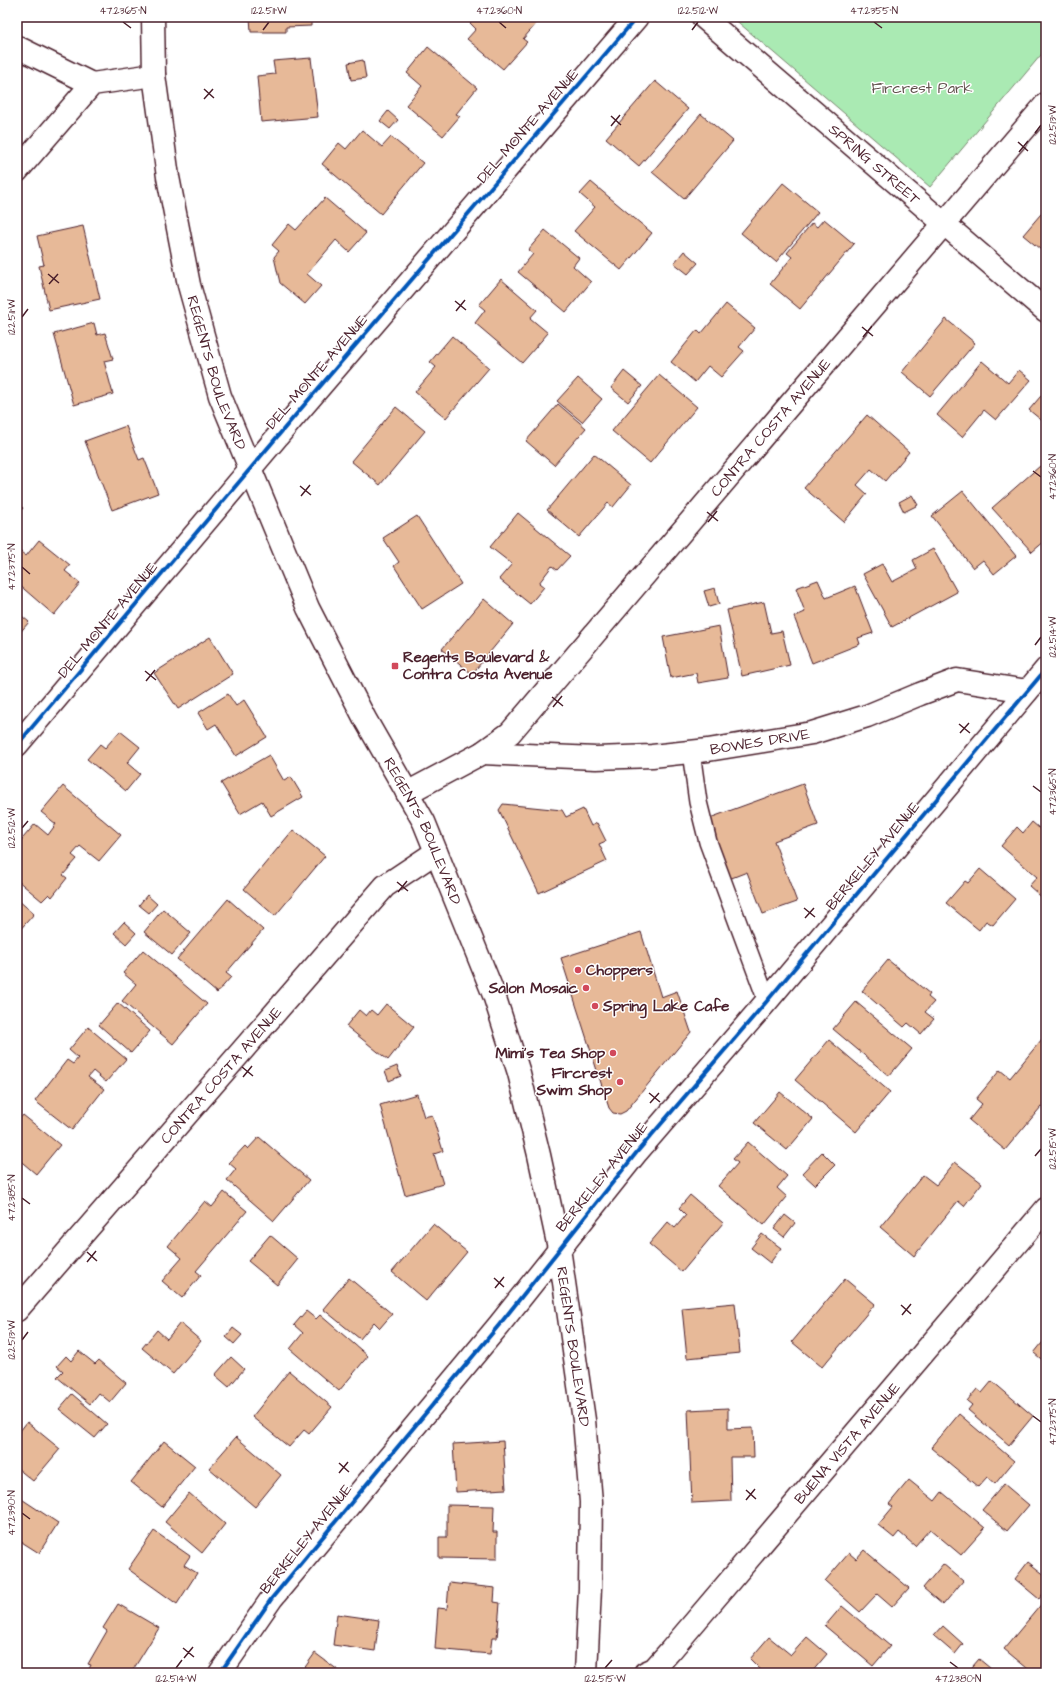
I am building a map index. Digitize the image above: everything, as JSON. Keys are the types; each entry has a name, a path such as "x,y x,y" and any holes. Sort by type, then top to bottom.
{"street":[{"name":"REGENTS BOULEVARD","path":"153,17 154,75 168,177 189,284 220,396 308,608 365,719 424,822 494,995 517,1066 539,1155 559,1248 584,1420 591,1502 590,1588 586,1673"},
{"name":"DEL MONTE AVENUE","path":"17,745 250,469 638,17"},
{"name":"SPRING STREET","path":"703,17 1046,311"},
{"path":"17,47 92,84 154,75"},
{"path":"17,171 92,84"},
{"name":"CONTRA COSTA AVENUE","path":"407,793 482,753 510,733 1046,104"},
{"name":"BERKELEY AVENUE","path":"220,1673 235,1649 272,1598 494,1331 637,1152 767,1001 1046,670"},
{"name":"BOWES DRIVE","path":"482,753 596,758 652,756 691,752 812,733 867,716 957,680 1027,691"},
{"name":"CONTRA COSTA AVENUE","path":"17,1310 385,886 436,852"},
{"name":"BUENA VISTA AVENUE","path":"645,1673 654,1669 671,1650 1046,1209"}],"lane":[{"path":"691,752 698,802 708,842 767,1001"}],"green space":[{"name":"Fircrest Park","path":"732,17 1046,17 1046,49 930,187"}],"building":[{"path":"250,17 311,17 311,26 286,27 286,32 251,32"},
{"path":"471,17 542,17 523,39 527,42 503,69 467,39 476,29 468,21"},
{"path":"428,47 477,88 456,114 460,116 443,136 406,105 422,86 407,73"},
{"path":"311,58 318,117 261,122 257,76 275,74 273,61"},
{"path":"363,60 366,78 351,80 348,63"},
{"path":"655,81 688,109 639,166 606,138"},
{"path":"388,111 398,120 390,129 380,121"},
{"path":"701,114 733,141 684,199 652,172"},
{"path":"362,130 382,147 391,137 423,163 381,214 322,164 339,143 346,149"},
{"path":"591,182 652,233 621,270 574,231 595,207 580,194"},
{"path":"783,183 818,212 776,262 741,233"},
{"path":"325,198 366,233 349,252 336,240 307,274 321,286 305,304 280,283 274,257 279,251 272,245 289,224 296,230"},
{"path":"1046,208 1046,254 1023,235"},
{"path":"824,219 854,244 800,309 770,284 792,257 787,253 812,223 817,227"},
{"path":"83,226 100,299 49,310 39,266 44,265 37,236"},
{"path":"545,230 579,258 573,266 591,282 566,312 518,272 533,254 528,250"},
{"path":"684,251 698,263 688,274 674,263"},
{"path":"501,279 537,310 530,318 548,333 522,363 475,323 485,310 479,305"},
{"path":"726,304 755,328 739,347 744,351 721,377 708,366 695,382 671,362 697,330 701,334"},
{"path":"946,319 975,343 930,396 902,372"},
{"path":"94,323 97,335 105,333 113,359 104,361 113,394 74,405 54,334"},
{"path":"452,336 489,368 446,418 415,392 436,367 430,362"},
{"path":"982,361 1008,383 1019,370 1031,380 996,420 984,410 962,437 937,415"},
{"path":"624,371 642,386 628,402 611,388"},
{"path":"659,375 697,407 650,463 612,431"},
{"path":"578,378 602,399 582,422 557,401"},
{"path":"1046,390 1046,424 1029,410"},
{"path":"558,404 586,428 554,465 526,441"},
{"path":"396,407 425,431 380,485 351,461"},
{"path":"867,415 909,452 885,481 871,469 857,485 867,494 844,522 804,488"},
{"path":"126,426 139,460 144,458 158,493 112,510 85,441"},
{"path":"594,454 631,485 613,507 608,503 579,537 547,510"},
{"path":"1040,466 1046,472 1046,540 1032,552 992,508"},
{"path":"963,491 1016,556 994,574 983,560 973,568 932,516"},
{"path":"912,495 918,505 904,512 899,502"},
{"path":"17,503 23,508 17,515"},
{"path":"518,513 570,556 557,570 552,566 539,583 544,587 530,604 499,579 512,564 490,547"},
{"path":"417,516 461,584 422,609 394,566 399,562 383,538"},
{"path":"39,540 70,565 65,571 80,583 54,615 17,583 17,549 26,556"},
{"path":"933,549 957,592 892,627 863,574 882,564 892,582 917,569 913,560"},
{"path":"818,580 826,598 855,586 873,633 858,638 860,644 812,663 794,617 805,612 796,588"},
{"path":"715,588 719,604 709,607 704,591"},
{"path":"484,599 513,624 472,674 442,649"},
{"path":"764,602 771,633 782,631 790,665 742,676 727,610"},
{"path":"17,612 29,622 17,636"},
{"path":"719,626 728,678 698,683 696,673 671,678 663,637"},
{"path":"210,637 233,674 178,709 154,673"},
{"path":"228,694 236,706 244,700 267,737 236,756 216,724 208,729 198,713"},
{"path":"120,731 140,747 127,763 140,774 126,791 87,759 100,744 105,748"},
{"path":"269,755 284,781 291,777 303,797 271,816 262,801 240,814 221,783"},
{"path":"803,784 818,825 774,841 797,902 763,914 747,872 729,879 707,819"},
{"path":"63,786 121,835 99,861 80,846 72,855 77,859 63,875 67,878 52,897 49,894 42,901 17,880 17,845 35,824 48,835 56,824 41,812"},
{"path":"503,804 562,810 566,817 583,809 591,826 597,823 606,841 599,844 607,861 539,893 499,810"},
{"path":"1032,822 1046,834 1046,901 1029,886 1037,877 1001,846 1017,827 1023,833"},
{"path":"293,830 325,856 275,916 244,889"},
{"path":"980,869 1015,899 993,925 986,921 979,930 946,903 965,881 968,883"},
{"path":"147,895 157,904 149,913 139,905"},
{"path":"17,899 34,914 17,933"},
{"path":"228,899 263,930 226,973 231,977 217,993 177,959"},
{"path":"163,909 191,933 172,955 144,932"},
{"path":"124,922 136,933 126,944 114,933"},
{"path":"641,932 661,997 677,991 691,1032 626,1111 620,1114 613,1113 609,1108 561,958"},
{"path":"143,950 207,1004 173,1044 122,1001 136,984 123,973"},
{"path":"888,960 930,994 928,997 934,1002 925,1012 934,1019 921,1034 908,1023 904,1027 862,991"},
{"path":"856,1002 912,1049 889,1076 833,1029"},
{"path":"118,1003 150,1031 131,1053 99,1025"},
{"path":"386,1004 414,1027 388,1060 346,1026 359,1010 366,1016 371,1010 377,1015"},
{"path":"88,1027 126,1059 106,1082 93,1071 88,1077 104,1089 72,1130 35,1101 67,1060 73,1064 78,1058 69,1050"},
{"path":"1042,1039 1046,1042 1046,1101 1005,1150 969,1120 982,1104 976,1099 1000,1070 1010,1078"},
{"path":"829,1040 890,1092 856,1132 795,1080"},
{"path":"397,1066 401,1076 389,1081 385,1071"},
{"path":"780,1092 813,1119 787,1150 754,1123"},
{"path":"417,1094 424,1117 432,1115 443,1151 434,1154 443,1184 405,1195 380,1105"},
{"path":"23,1115 60,1145 36,1174 17,1158 17,1122"},
{"path":"259,1137 309,1180 274,1221 227,1180 236,1169 229,1163 245,1146 248,1149"},
{"path":"748,1142 787,1176 777,1188 787,1197 764,1225 718,1186 738,1163 733,1159"},
{"path":"822,1152 835,1165 815,1185 802,1173"},
{"path":"955,1162 982,1183 964,1206 958,1201 914,1256 880,1227 923,1175 936,1185"},
{"path":"224,1192 247,1211 196,1271 201,1275 182,1298 162,1281 182,1258 168,1246 205,1201 212,1207"},
{"path":"690,1195 723,1223 682,1272 649,1244 668,1222 675,1228 686,1215 679,1208"},
{"path":"785,1215 795,1223 784,1237 774,1229"},
{"path":"433,1224 467,1252 426,1301 392,1272"},
{"path":"762,1234 781,1248 770,1263 751,1248"},
{"path":"270,1235 298,1259 277,1285 248,1261"},
{"path":"349,1278 392,1314 380,1328 374,1322 360,1339 323,1309"},
{"path":"845,1279 875,1304 822,1367 792,1342"},
{"path":"735,1303 740,1353 687,1358 682,1308"},
{"path":"306,1311 316,1319 320,1315 368,1356 339,1391 290,1349 303,1333 294,1325"},
{"path":"180,1323 201,1341 173,1374 142,1348 157,1330 167,1339"},
{"path":"233,1328 242,1335 234,1344 226,1337"},
{"path":"1046,1338 1046,1363 1034,1353"},
{"path":"79,1351 95,1364 99,1360 126,1383 110,1402 99,1393 90,1404 57,1377 63,1371 57,1366 66,1356 71,1361"},
{"path":"231,1357 244,1369 229,1387 215,1375"},
{"path":"289,1371 332,1407 309,1434 304,1430 289,1447 252,1417"},
{"path":"992,1381 1033,1416 1009,1445 968,1410 972,1405 967,1401 977,1389 982,1393"},
{"path":"72,1394 107,1424 95,1438 59,1409"},
{"path":"728,1408 728,1429 753,1428 754,1457 730,1457 731,1501 692,1503 688,1410"},
{"path":"959,1414 1014,1461 995,1484 987,1477 978,1487 931,1448"},
{"path":"27,1422 60,1449 33,1481 17,1468 17,1435"},
{"path":"236,1437 281,1475 255,1507 209,1468"},
{"path":"164,1441 195,1466 162,1507 131,1482"},
{"path":"503,1441 506,1489 456,1492 453,1444"},
{"path":"909,1480 935,1501 942,1492 985,1528 961,1555 930,1529 915,1546 899,1532 894,1538 878,1525 893,1507 889,1504"},
{"path":"1004,1484 1029,1505 1007,1531 982,1510"},
{"path":"189,1493 225,1524 202,1553 165,1522"},
{"path":"17,1496 58,1523 39,1553 17,1539"},
{"path":"447,1505 494,1506 493,1532 497,1532 497,1559 439,1558 439,1537 447,1537"},
{"path":"154,1531 190,1556 184,1565 197,1573 177,1604 128,1569"},
{"path":"864,1550 909,1588 892,1607 877,1594 860,1612 825,1581 849,1553 856,1559"},
{"path":"1028,1562 1046,1576 1046,1590 1039,1599 1015,1579"},
{"path":"943,1564 963,1581 943,1605 923,1588"},
{"path":"449,1583 495,1588 494,1602 500,1603 497,1638 492,1638 490,1654 435,1649 438,1608 447,1609"},
{"path":"1044,1601 1046,1603 1046,1668 1042,1673 1033,1673 1004,1649"},
{"path":"118,1604 159,1628 131,1673 87,1673 91,1665 88,1664 107,1631 103,1628"},
{"path":"842,1606 890,1646 873,1666 825,1626"},
{"path":"337,1614 379,1620 375,1651 333,1645"},
{"path":"943,1626 963,1644 955,1654 934,1636"},
{"path":"769,1637 791,1655 807,1637 827,1654 811,1673 762,1673 763,1672 750,1659"},
{"path":"315,1653 342,1673 301,1673"},
{"path":"979,1659 996,1673 967,1673"}],"cycle path":[{"path":"17,745 299,411 637,17"},
{"path":"220,1673 272,1598 499,1325 637,1152 767,1001 1046,669"}],"place":[{"name":"Regents Boulevard & Contra Costa Avenue","path":"395,666"},
{"name":"Choppers","path":"578,970"},
{"name":"Salon Mosaic","path":"586,988"},
{"name":"Spring Lake Cafe","path":"595,1006"},
{"name":"Mimi's Tea Shop","path":"613,1053"},
{"name":"Fircrest Swim Shop","path":"620,1082"}]}
